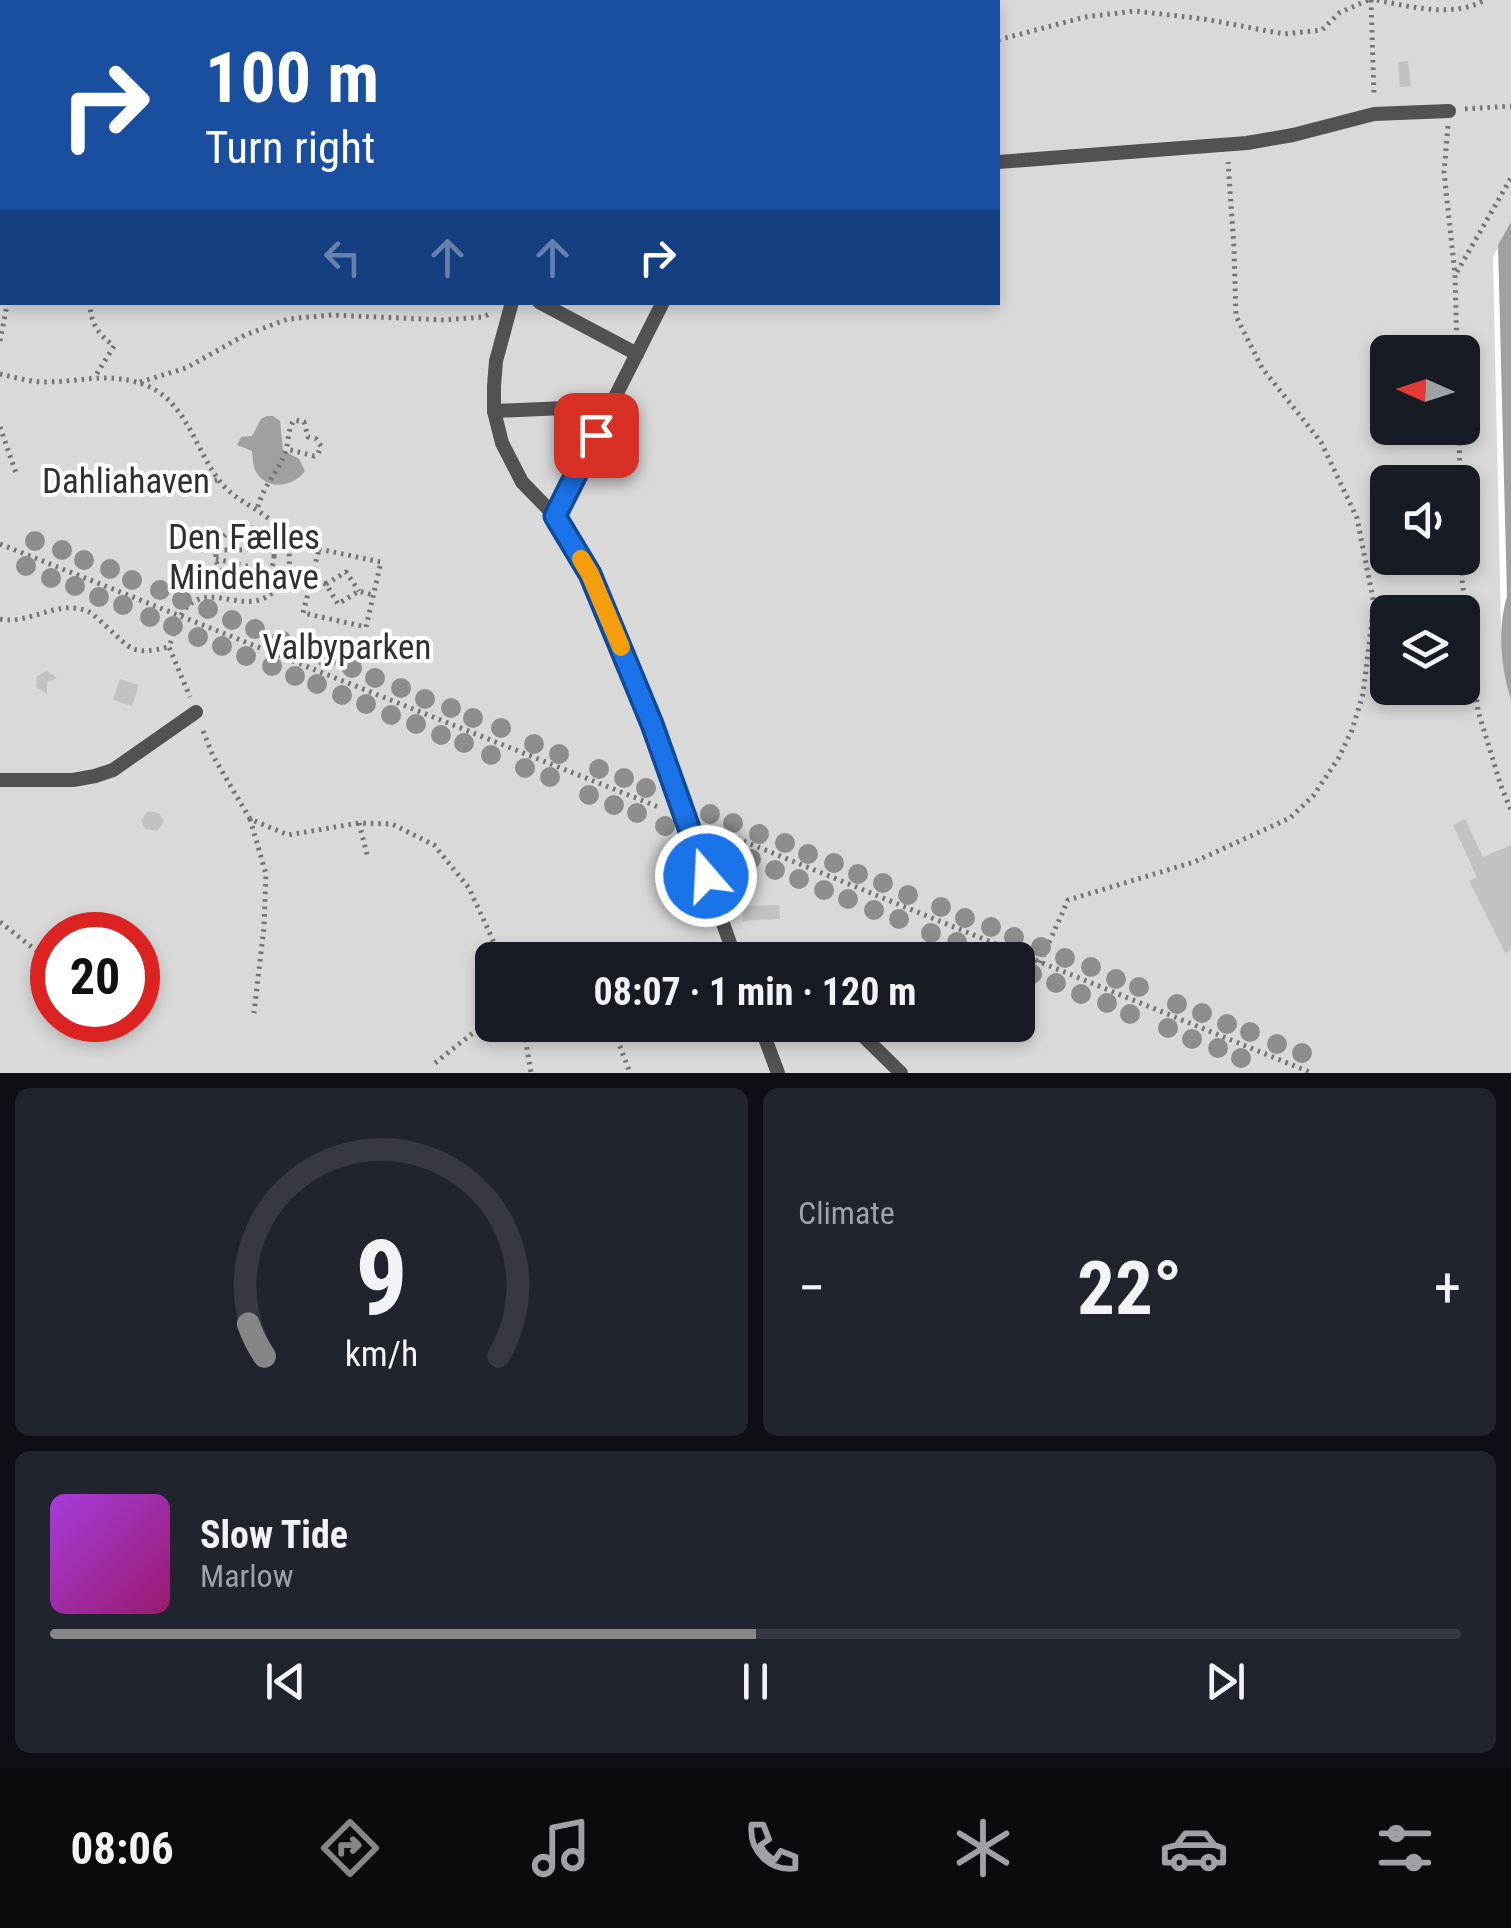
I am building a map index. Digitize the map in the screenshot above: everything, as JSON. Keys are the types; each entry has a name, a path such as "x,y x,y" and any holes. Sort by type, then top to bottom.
{"lane":[{"path":"1000,162 1226,145 1293,136 1374,114 1449,111"},
{"path":"512,305 496,361 494,411 502,443 522,482 555,516 590,574 652,724 730,942"},
{"path":"545,305 636,354"},
{"path":"555,516 661,305"},
{"path":"494,411 610,406"},
{"path":"0,780 73,780 96,776 113,770 196,712"},
{"path":"766,1042 778,1073"},
{"path":"869,1042 901,1073"}],"path":[{"path":"1372,0 1374,114"},
{"path":"1000,39 1085,17 1135,11 1284,34 1322,30 1339,13 1372,0 1446,10 1474,6 1484,0"},
{"path":"1457,335 1455,274 1444,172 1449,111 1511,106"},
{"path":"1040,963 1068,900 1194,862 1290,818 1314,796 1338,758 1363,694 1374,604 1357,518 1321,442 1262,368 1236,316 1226,145"},
{"path":"1455,274 1511,178"},
{"path":"0,342 7,305"},
{"path":"90,305 94,326 114,346 96,376"},
{"path":"138,382 186,368 245,335 288,319 332,316 444,320 483,317 510,305"},
{"path":"0,374 44,382 96,376 138,382 162,395 186,419 218,480 232,494 258,508 284,533 289,549 287,575 269,597 244,603 206,596 190,604 180,616 169,648 213,756 250,819 266,874 254,1012"},
{"path":"258,508 287,449 289,426 297,419 304,422 308,438 316,438 320,446 314,456 287,449"},
{"path":"0,427 16,474"},
{"path":"186,489 218,480"},
{"path":"245,526 263,533 274,558 259,581 241,584 224,576 216,550 226,534 245,526"},
{"path":"0,544 1312,1073"},
{"path":"216,550 289,549"},
{"path":"319,549 381,562 374,595 366,627 304,613 319,549"},
{"path":"216,559 269,571"},
{"path":"326,584 346,572 359,591 374,595"},
{"path":"287,575 326,584 338,604"},
{"path":"1462,575 1478,711 1511,810"},
{"path":"334,620 338,604 359,591"},
{"path":"0,619 24,620 57,608 86,610 134,651 169,648"},
{"path":"250,819 288,835 360,823 392,824 434,845 469,888 494,942"},
{"path":"360,823 368,858"},
{"path":"0,922 30,946"},
{"path":"435,1063 475,1031"},
{"path":"526,1042 531,1073"},
{"path":"618,1042 630,1073"}],"green space":[{"name":"Valbyparken","path":"1000,0 1511,0 1511,224 1493,257 1501,629 1511,689 1511,1073 0,1073 0,305 1000,305"}],"shaded area":[{"path":"1511,222 1511,700 1502,648 1507,596 1498,245"},
{"path":"267,416 280,421 283,450 299,459 305,471 289,483 264,481 256,471 252,451 237,445 241,437 252,436"}],"building":[{"path":"1408,61 1411,86 1400,87 1398,62"},
{"path":"47,671 57,678 47,682 47,694 36,687 37,676"},
{"path":"120,679 139,685 132,706 113,700"},
{"path":"148,811 159,813 164,822 157,831 145,829 141,820"},
{"path":"1465,819 1483,857 1511,845 1511,950 1505,953 1469,881 1477,877 1453,825"},
{"path":"779,905 780,919 743,921 742,906"}],"slow traffic":[{"path":"581,559 621,647"}],"route":[{"path":"596,435 555,516 590,574 652,724 706,876"}],"park label":[{"name":"Dahliahaven","path":"126,481"},
{"name":"Den Fælles Mindehave","path":"244,557"}]}
